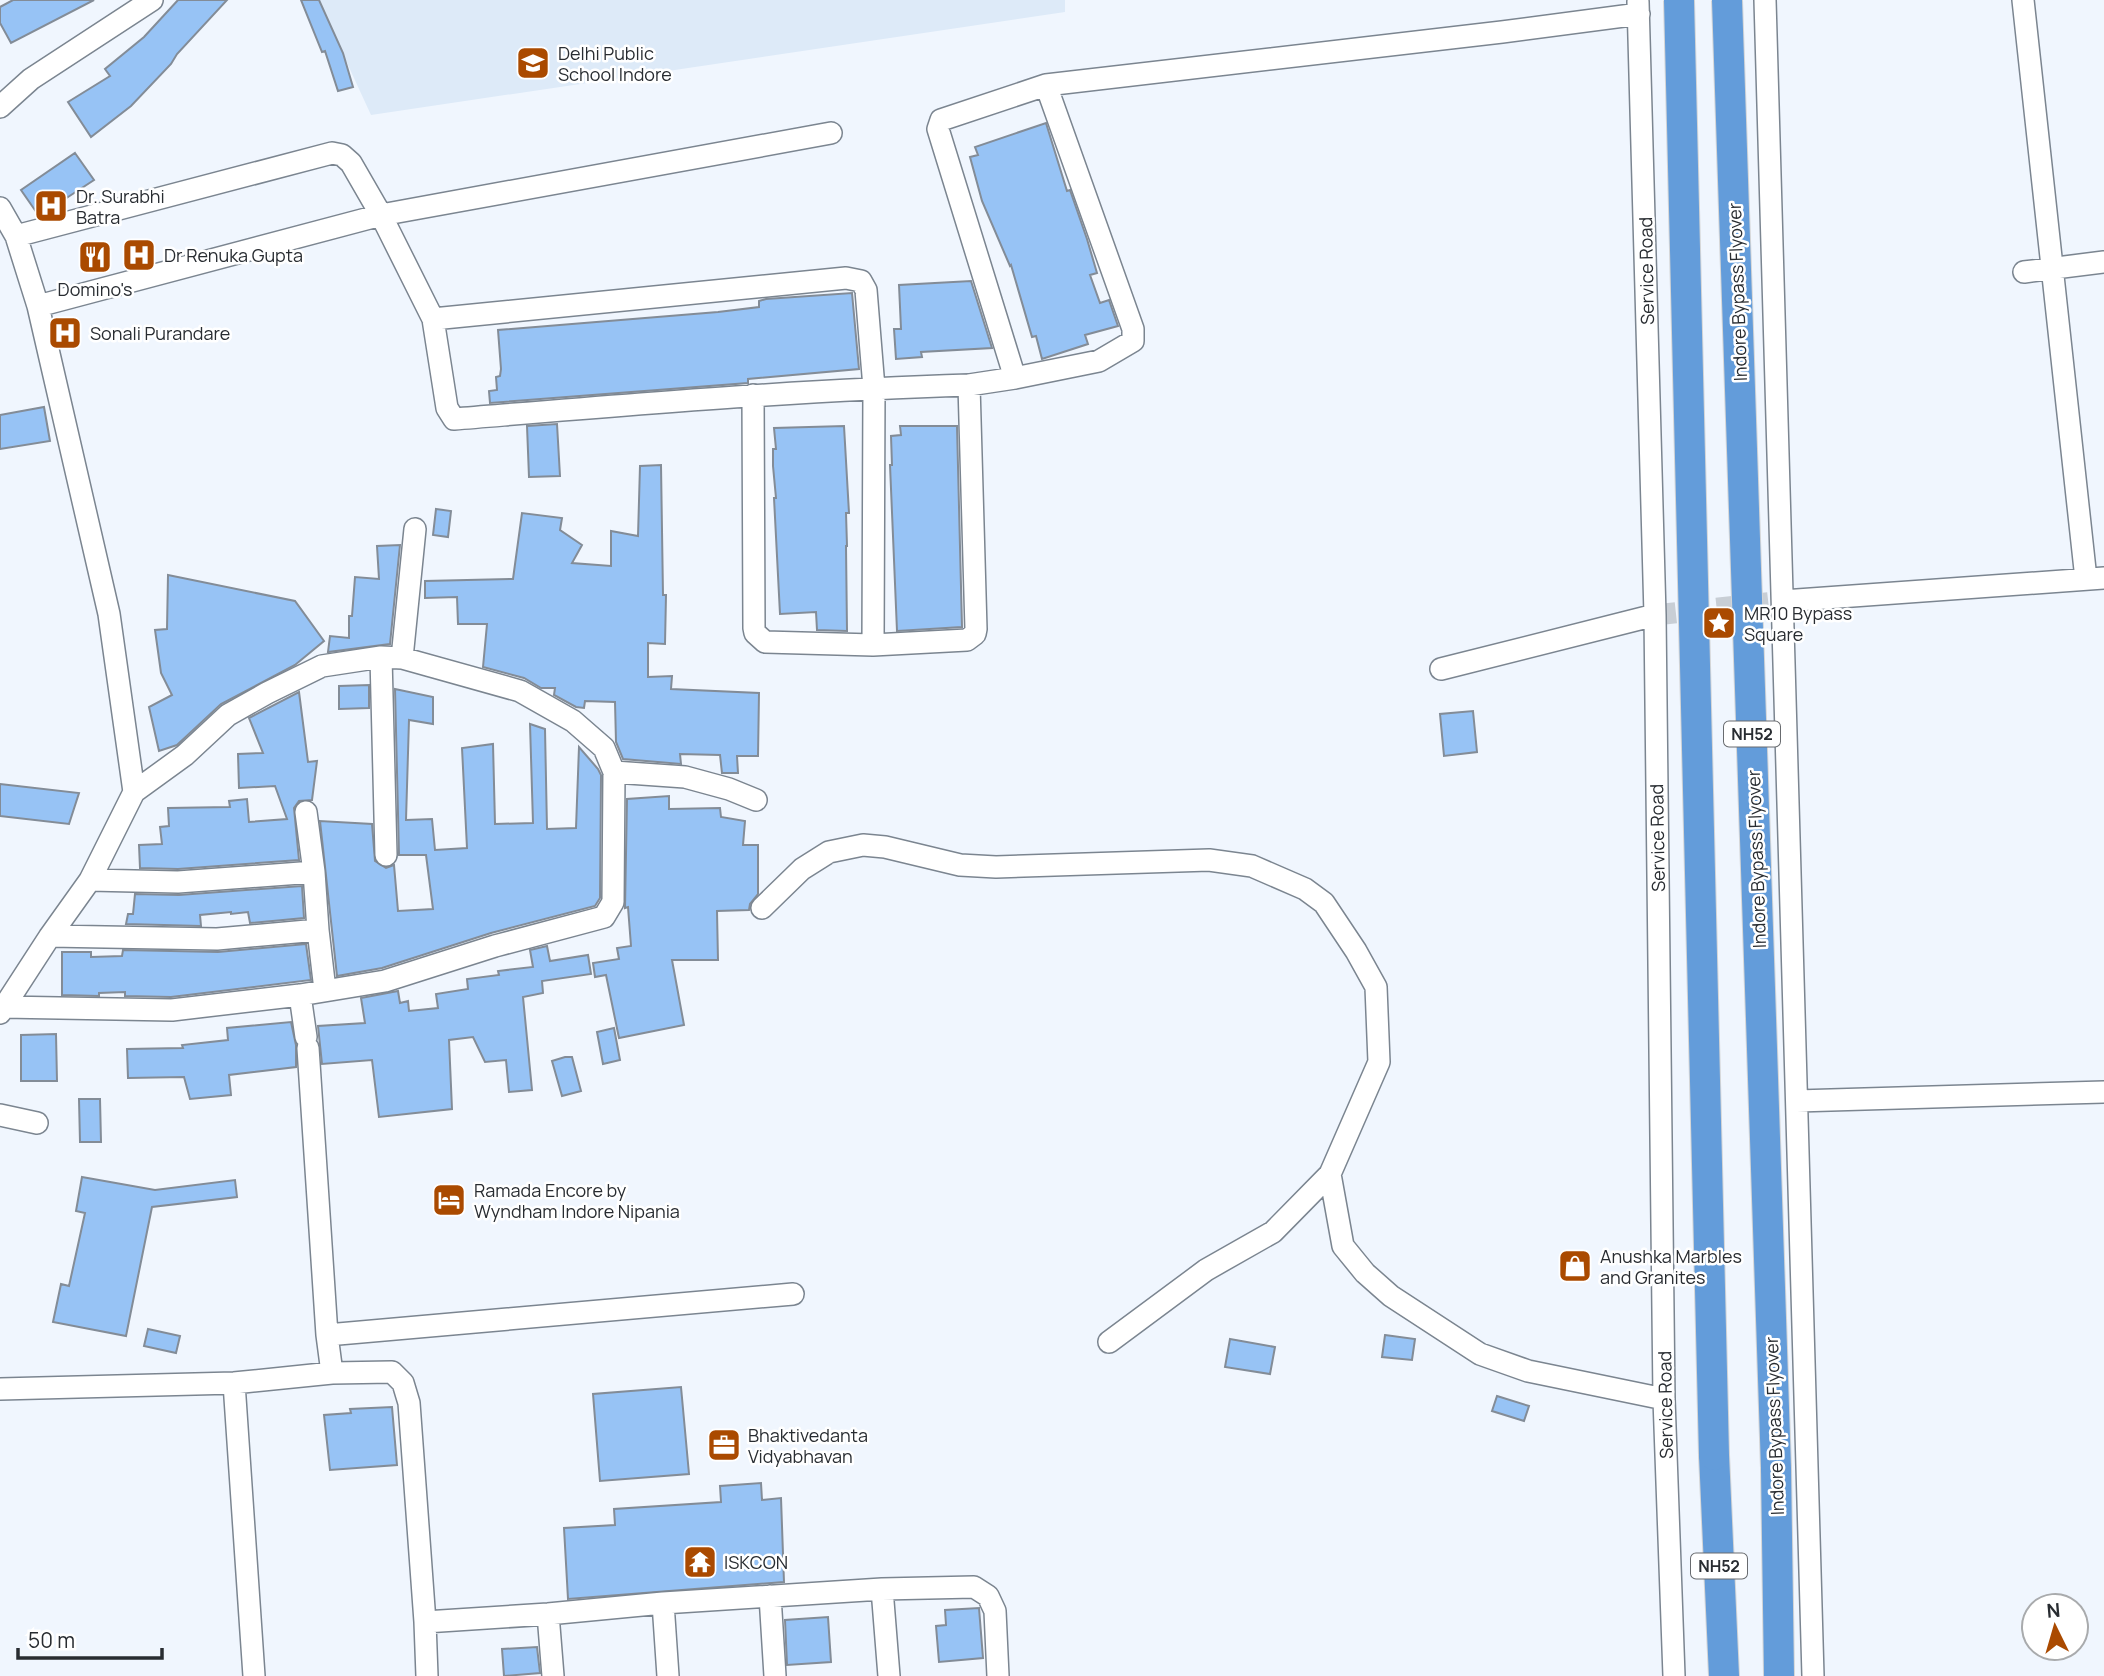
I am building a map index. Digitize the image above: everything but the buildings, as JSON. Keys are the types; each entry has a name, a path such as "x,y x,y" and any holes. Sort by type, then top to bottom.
{"highway":[{"name":"NH52","path":"1679,0 1714,1455 1724,1676"},
{"name":"Indore Bypass Flyover","path":"1727,0 1776,1468 1779,1676"}],"street":[{"path":"0,107 31,79 152,0"},
{"path":"1765,0 1813,1676"},
{"path":"1783,601 2095,579 2052,269 2023,0"},
{"path":"1015,378 938,129 941,120 1046,85 1639,7"},
{"name":"Service Road","path":"1639,7 1655,615 1664,1399 1674,1676"},
{"path":"16,236 332,153 342,155 351,163 381,215 433,319 447,408 454,419 753,395 969,385 1099,361 1133,341 1133,329 1046,85"},
{"path":"38,306 381,215 831,133"},
{"path":"0,208 16,236 38,306 109,614 134,792"},
{"path":"2024,272 2104,262"},
{"path":"433,319 854,279 861,282 866,290 874,388 873,645"},
{"path":"753,395 755,633 765,642 873,645 967,640 975,634 969,385"},
{"path":"386,855 391,657 415,529"},
{"path":"1441,669 1655,615"},
{"path":"391,657 520,691 573,721 604,748 614,772 613,902 604,917 495,946 385,981 300,995 172,1010 2,1010 90,880 134,792 185,755 228,715 322,666 391,657"},
{"path":"614,772 685,777 729,789 756,800"},
{"path":"306,812 325,990"},
{"path":"762,908 802,869 829,852 863,845 885,847 960,865 996,867 1209,860 1252,866 1305,889 1324,903 1376,987 1379,1062 1330,1174 1273,1232 1206,1270 1109,1342"},
{"path":"90,880 178,882 314,872"},
{"path":"50,936 217,939 318,930"},
{"path":"300,995 307,1042 327,1335 332,1373"},
{"path":"1797,1101 2104,1092"},
{"path":"0,1115 37,1123"},
{"path":"1330,1174 1343,1247 1365,1273 1391,1296 1492,1358 1528,1371 1664,1399"},
{"path":"327,1335 793,1294"},
{"path":"0,1389 234,1383 332,1373 392,1372 402,1383 409,1403 427,1676"},
{"path":"234,1383 254,1676"},
{"path":"425,1622 770,1596 974,1587 988,1597 995,1611 999,1676"},
{"path":"882,1590 889,1676"},
{"path":"770,1596 775,1676"},
{"path":"663,1603 668,1676"},
{"path":"548,1614 553,1676"}],"shaded area":[{"name":"Delhi Public School Indore","path":"318,0 1065,0 1065,12 371,115"}],"tunnel":[{"path":"1655,615 1783,601"}],"place":[{"name":"Delhi Public School Indore","path":"533,63"},
{"name":"Dr. Surabhi Batra","path":"51,206"},
{"name":"Dr Renuka Gupta","path":"139,255"},
{"name":"Domino's","path":"95,257"},
{"name":"Sonali Purandare","path":"65,333"},
{"name":"MR10 Bypass Square","path":"1719,623"},
{"name":"Ramada Encore by Wyndham Indore Nipania","path":"449,1200"},
{"name":"Anushka Marbles and Granites","path":"1575,1266"},
{"name":"Bhaktivedanta Vidyabhavan","path":"724,1445"},
{"name":"ISKCON","path":"700,1562"}]}
